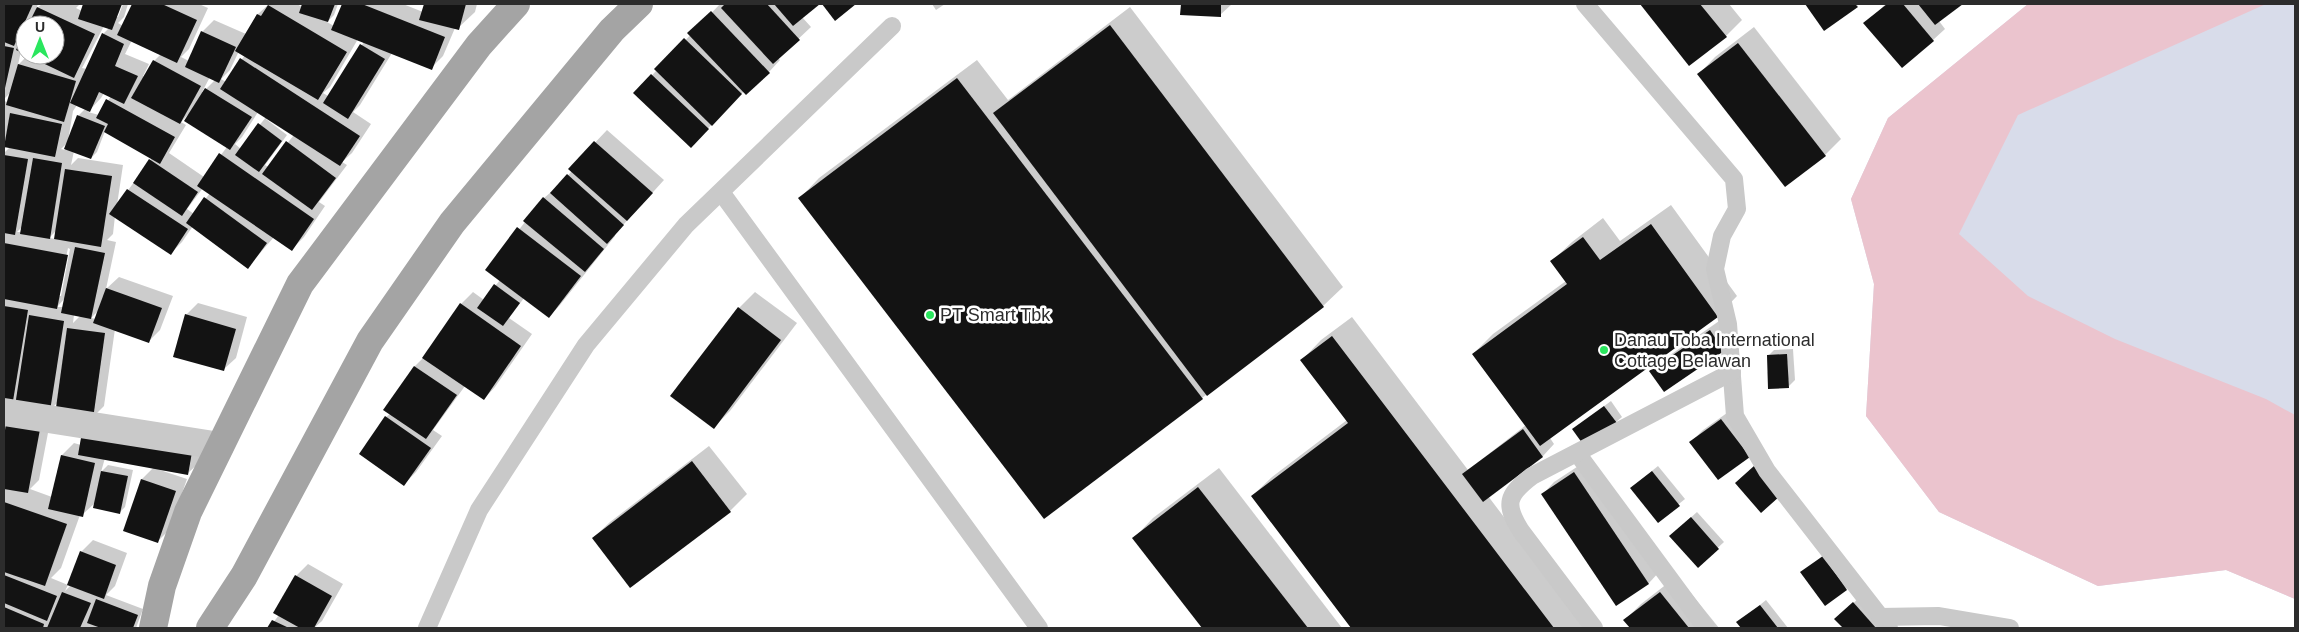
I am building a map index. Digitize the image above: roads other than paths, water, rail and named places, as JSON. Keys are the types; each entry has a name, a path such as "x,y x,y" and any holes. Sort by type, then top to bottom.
{"main road":[{"path":"478,45 488,4"},
{"path":"153,628 162,586 188,512 300,284 478,45 516,4"},
{"path":"210,628 244,576 370,341 452,222 612,30 638,4"}],"street":[{"path":"4,412 220,446"}],"lane":[{"path":"1585,4 1734,179 1737,209 1722,236 1715,269 1728,324 1735,416 1767,471 1884,622 1939,616 2010,628"},
{"path":"427,628 478,510 586,346 686,225 892,26"},
{"path":"721,192 1039,628"},
{"path":"1594,628 1521,531 1511,515 1509,506 1511,497 1517,487 1532,476 1732,372"},
{"path":"1577,453 1706,628"}],"place":[{"name":"PT Smart Tbk","path":"930,315"},
{"name":"Danau Toba International Cottage Belawan","path":"1604,350"}]}
